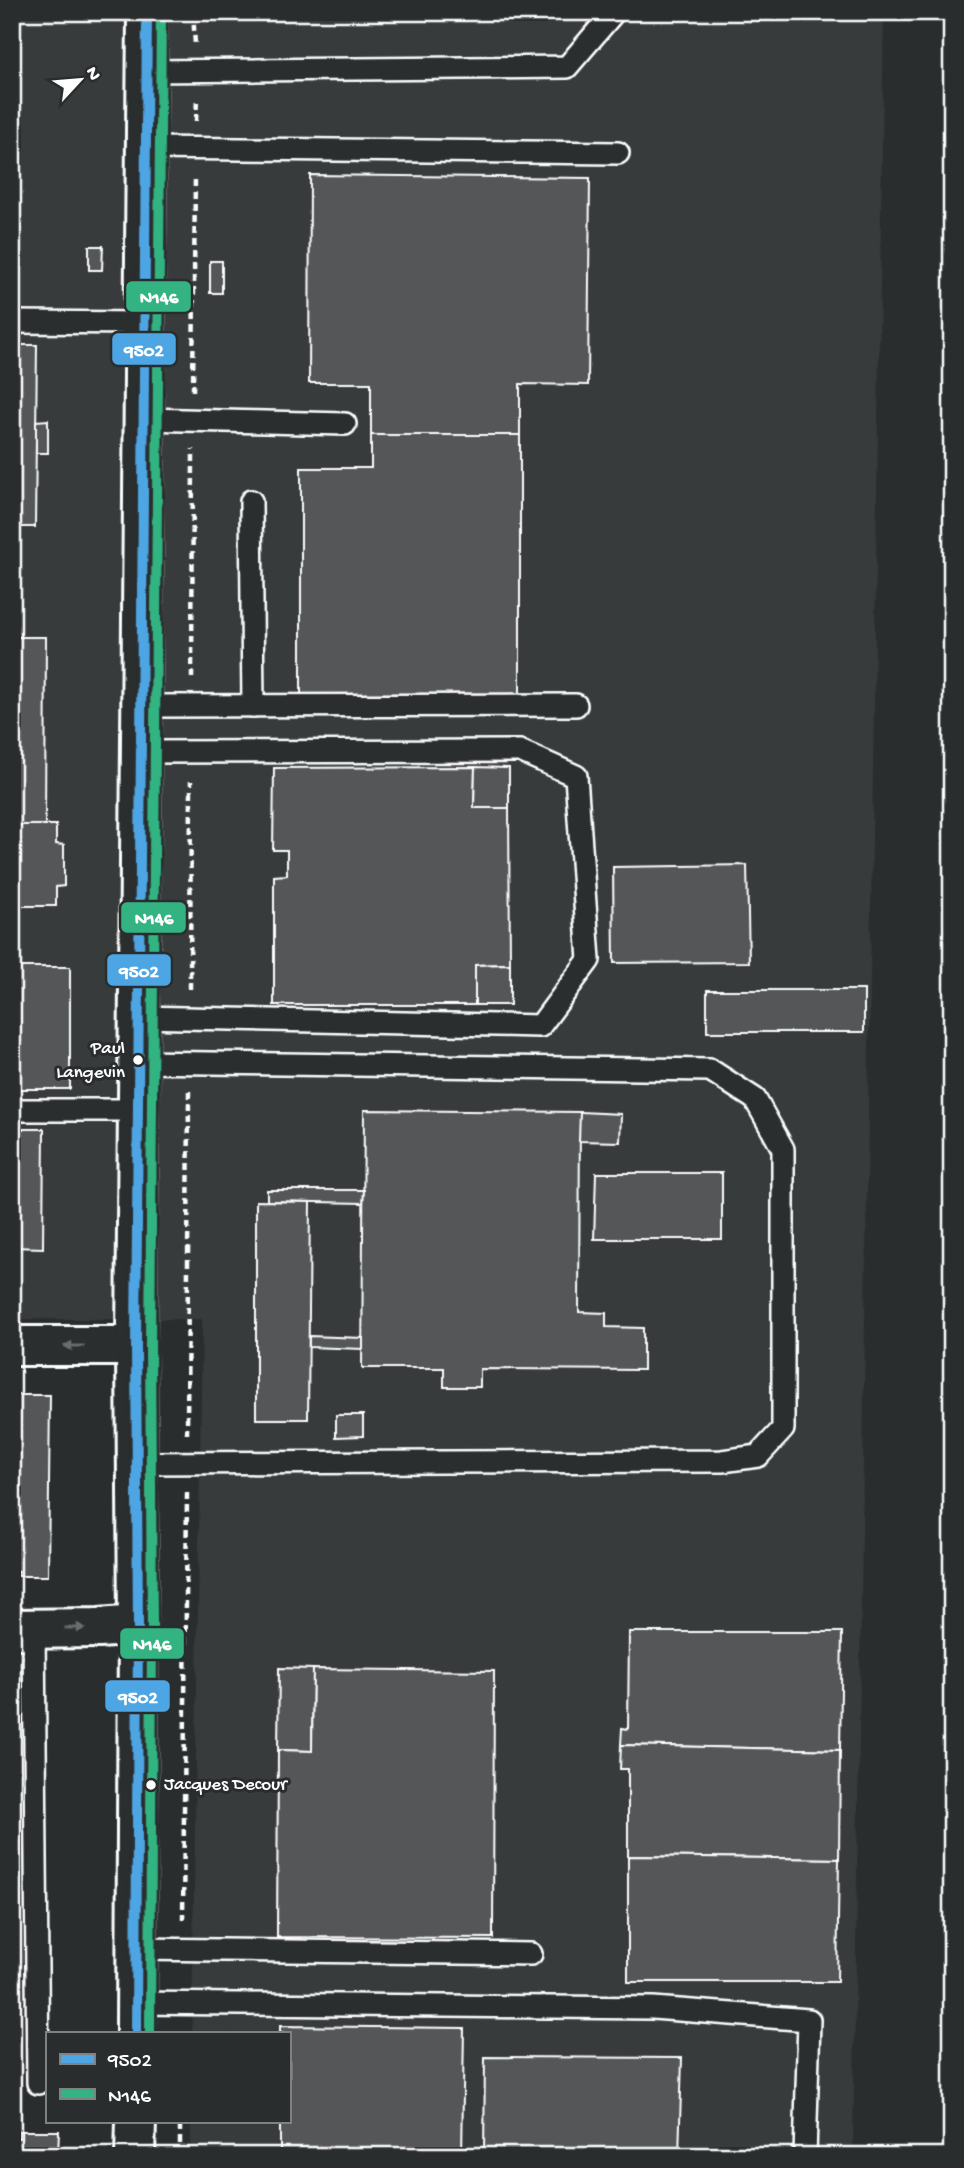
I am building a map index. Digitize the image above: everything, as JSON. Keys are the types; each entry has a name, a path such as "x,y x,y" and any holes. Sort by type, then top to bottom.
{"street":[{"path":"136,2018 136,1346 147,12"},
{"path":"12,1346 136,1346"},
{"path":"23,1629 138,1625"},
{"path":"135,2122 135,2156"}],"lane":[{"path":"148,71 567,67 614,12"},
{"path":"147,148 618,153"},
{"path":"12,322 145,323"},
{"path":"144,419 345,424"},
{"path":"251,501 253,706"},
{"path":"142,706 576,705"},
{"path":"139,1017 540,1026 590,960 576,776 520,751 141,752"},
{"path":"136,1463 722,1461 758,1456 783,1429 783,1149 755,1099 710,1070 139,1062"},
{"path":"12,1110 138,1110"},
{"path":"23,1629 38,2083"},
{"path":"136,1949 531,1954"},
{"path":"136,2018 653,2008 808,2020 805,2156"}],"path":[{"path":"180,2122 180,2156"}],"shaded area":[{"path":"12,12 884,12 853,2156 191,2156 191,2122 290,2122 290,2032 192,2032 202,1319 12,1319"}],"building":[{"path":"310,175 590,178 588,385 520,384 520,435 371,435 371,383 309,383"},
{"path":"89,246 103,246 102,270 89,270"},
{"path":"210,261 222,261 222,293 210,293"},
{"path":"12,345 37,345 35,527 12,527"},
{"path":"48,420 48,453 36,453 36,421"},
{"path":"371,435 520,435 520,696 301,695 301,468 371,468"},
{"path":"12,637 46,637 45,825 12,825"},
{"path":"475,767 474,808 509,808 510,964 475,965 475,1005 274,1005 274,876 287,875 287,850 273,850 274,768"},
{"path":"475,767 509,768 509,808 474,808"},
{"path":"12,825 56,825 56,844 64,845 64,886 56,887 56,906 12,906"},
{"path":"747,865 749,962 614,963 613,867"},
{"path":"510,964 510,1005 475,1005 475,965"},
{"path":"12,967 70,967 70,1089 12,1089"},
{"path":"707,990 864,990 864,1032 707,1032"},
{"path":"364,1110 580,1112 579,1312 606,1313 606,1327 643,1328 643,1370 480,1369 480,1387 444,1387 444,1368 362,1368"},
{"path":"580,1112 621,1114 620,1142 579,1141"},
{"path":"12,1129 44,1129 43,1248 12,1247"},
{"path":"596,1173 722,1173 722,1239 594,1239"},
{"path":"267,1190 364,1190 363,1203 267,1201"},
{"path":"256,1201 310,1202 308,1419 256,1419"},
{"path":"309,1336 363,1338 363,1349 309,1347"},
{"path":"12,1395 50,1395 48,1576 18,1576 19,1571 12,1571"},
{"path":"336,1415 363,1415 363,1436 336,1437"},
{"path":"629,1632 842,1632 840,1750 621,1745 622,1728 628,1729"},
{"path":"279,1668 313,1669 312,1751 278,1750"},
{"path":"313,1669 494,1671 493,1938 277,1937 278,1750 312,1751"},
{"path":"621,1745 840,1750 839,1859 628,1856 628,1769 620,1769"},
{"path":"628,1856 839,1859 837,1982 628,1982"},
{"path":"280,2026 464,2028 462,2156 280,2156 280,2122 290,2122 290,2032 280,2032"},
{"path":"485,2057 682,2058 679,2156 484,2156"},
{"path":"19,2131 59,2131 58,2156 12,2156 12,2138 19,2138"}],"transit line":[{"name":"9502","path":"136,2032 136,1346 147,12"},
{"name":"N146","path":"150,2032 150,1346 161,12"}],"place":[{"name":"Paul Langevin","path":"138,1060"},
{"name":"Jacques Decour","path":"151,1785"}]}
